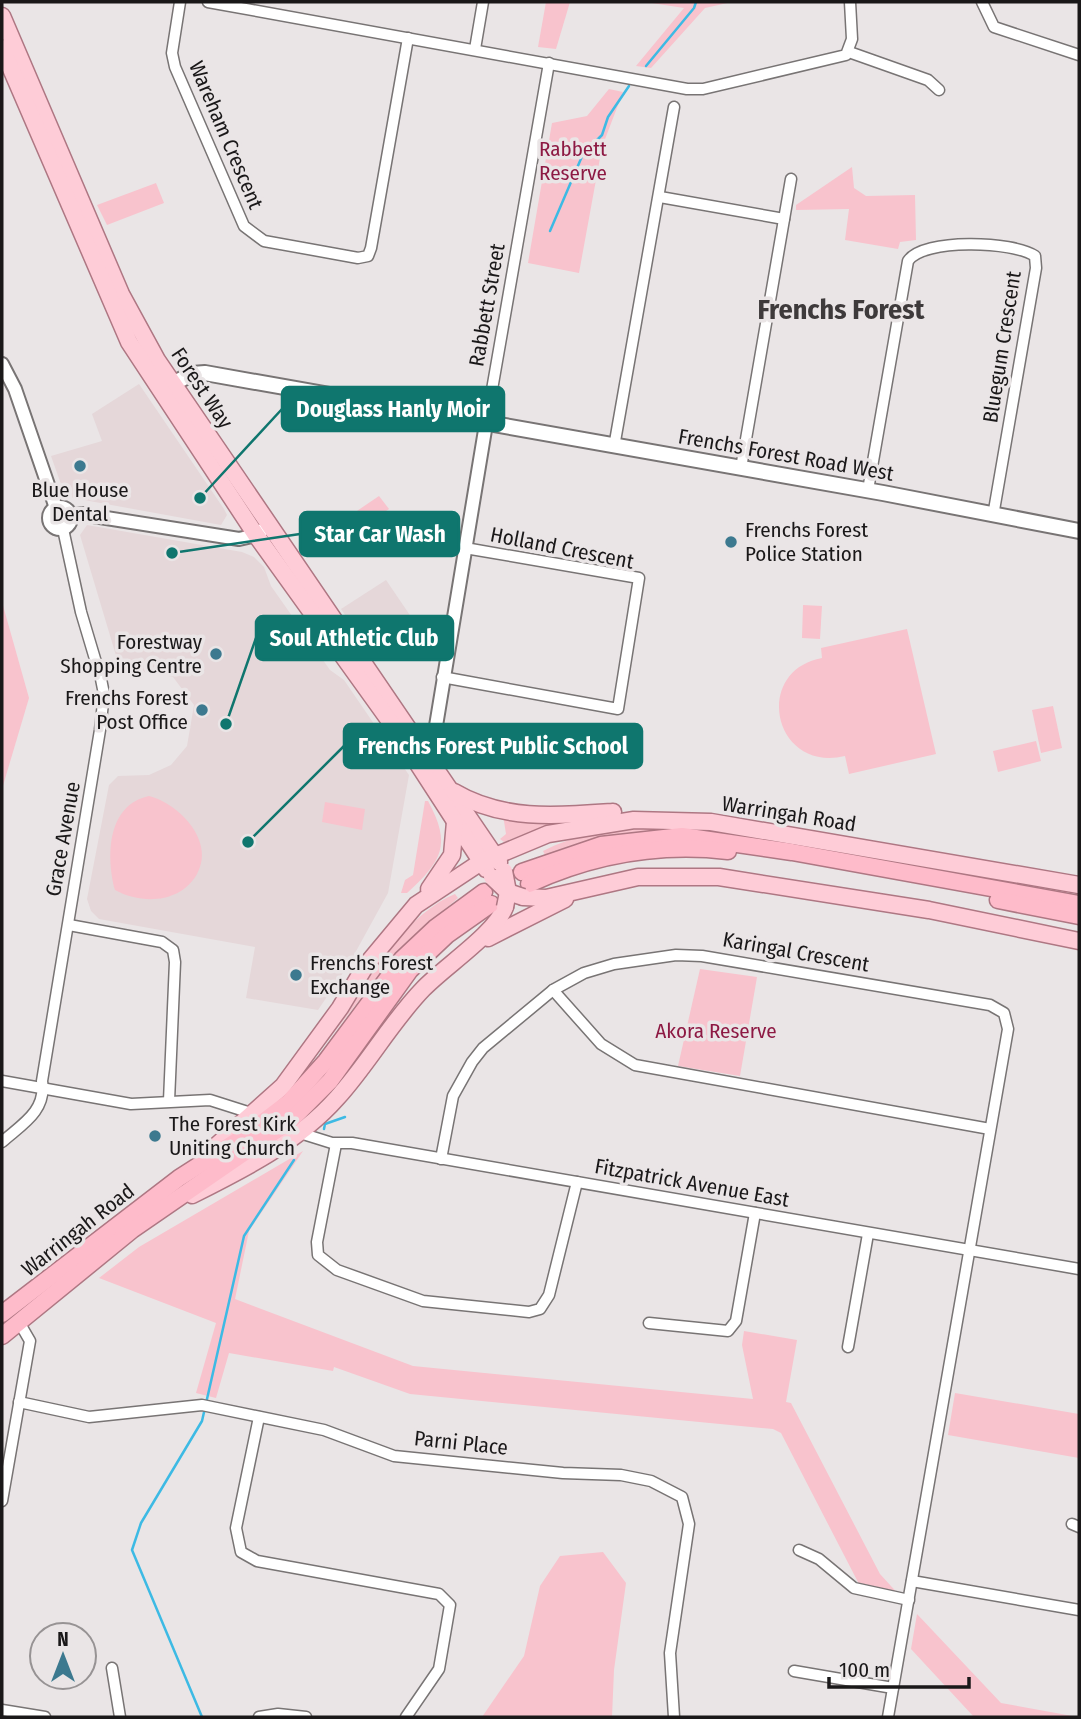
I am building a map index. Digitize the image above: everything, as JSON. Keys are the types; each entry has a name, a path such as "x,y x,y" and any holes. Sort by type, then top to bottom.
{"highway":[{"name":"Warringah Road","path":"2,1336 98,1256 239,1159 307,1105 338,1070 380,1008 410,970 447,935 506,889 549,860 601,845 682,836 806,854 1079,904"},
{"name":"Warringah Road","path":"5,1312 179,1178 243,1137 288,1103 340,1043 402,959 435,928 506,889 604,857 682,848 790,862 1074,916"},
{"path":"5,1312 19,1322"}],"main road":[{"name":"Forest Way","path":"2,16 121,294 166,387"},
{"name":"Forest Way","path":"2,48 129,342 166,387 455,822 488,858"},
{"name":"Frenchs Forest Road West","path":"166,387 192,374 205,373 1079,531"},
{"name":"Forest Way","path":"263,530 449,788 488,858"},
{"path":"449,788 485,806 526,814 556,816 657,811 733,824"},
{"name":"Warringah Road","path":"179,1178 272,1099 305,1059 366,965 416,905 488,858 548,834 610,822 672,819 733,824 1079,885"},
{"path":"416,905 452,855 455,822"},
{"path":"488,858 506,889 546,898 589,887 659,875 719,877 929,910 1079,941"},
{"path":"465,950 589,887"},
{"name":"Warringah Road","path":"167,1207 246,1166 300,1133 337,1099 417,995 465,950 491,930 506,889"}],"street":[{"name":"Wareham Crescent","path":"180,2 172,53 175,67 244,226 264,242 358,258 368,256 371,247 408,38"},
{"path":"208,2 703,89 841,58 849,52 852,39 850,2"},
{"path":"475,49 483,2"},
{"path":"982,2 994,27 1079,55"},
{"path":"849,52 928,80 939,90"},
{"name":"Rabbett Street","path":"430,762 442,677 549,63"},
{"path":"614,447 674,107"},
{"path":"741,468 790,179"},
{"path":"660,197 784,219"},
{"name":"Bluegum Crescent","path":"868,491 908,261 914,253 923,249 964,244 1024,248 1035,256 1036,268 993,516"},
{"path":"2,364 15,389 56,508 49,520 52,526 63,528 68,525 71,516"},
{"path":"56,508 65,508 71,516"},
{"path":"71,516 81,514 239,539 263,530"},
{"name":"Grace Avenue","path":"2,1142 36,1113 43,1088 104,694 63,528"},
{"name":"Holland Crescent","path":"442,677 618,709 639,579 465,548"},
{"path":"69,925 162,942 173,950 175,962 169,1101"},
{"name":"Karingal Crescent","path":"441,1159 453,1096 483,1048 553,990 570,979 607,966 647,958 689,955 996,1007 1004,1013 1008,1022 888,1717"},
{"path":"553,990 601,1044 635,1065 990,1129"},
{"path":"2,1081 131,1104 210,1100 254,1114"},
{"name":"Fitzpatrick Avenue East","path":"300,1133 334,1143 1079,1269"},
{"path":"334,1143 317,1242 318,1255 337,1270 435,1304 529,1312 540,1309 549,1294 577,1182"},
{"path":"649,1323 728,1331 736,1321 755,1213"},
{"path":"848,1347 868,1234"},
{"path":"2,1500 30,1341 19,1322"},
{"name":"Parni Place","path":"19,1402 89,1417 192,1404 324,1430 394,1456 562,1473 621,1475 651,1481 682,1497 689,1524 670,1650 674,1717"},
{"path":"259,1417 236,1528 241,1552 257,1561 446,1597 450,1612 439,1668 406,1717"},
{"path":"799,1550 820,1559 854,1588 909,1600"},
{"path":"912,1581 1079,1610"},
{"path":"112,1668 120,1717"},
{"path":"794,1671 893,1688"},
{"path":"2,1710 46,1717"},
{"path":"259,1717 278,1714 306,1717"}],"shaded area":[{"path":"139,384 224,509 227,515 221,525 73,498 62,487 51,456 102,441 92,414"},
{"path":"87,525 242,552 254,557 264,567 271,586 330,670 344,680 409,775 388,893 349,964 318,1010 246,998 255,947 99,919 91,911 87,899 109,785 118,776 149,775 171,765 187,746 194,705 173,677 137,671 125,672 120,669 80,535"},
{"path":"386,580 418,627 373,656 341,609"}],"green space":[{"path":"546,2 570,2 556,49 538,47"},
{"path":"645,2 732,2 705,8 651,68 636,66 684,8"},
{"name":"Rabbett Reserve","path":"609,89 623,92 602,147 579,273 528,263 552,123 587,116"},
{"path":"852,167 854,188 866,196 915,195 916,240 900,242 898,249 845,240 849,209 796,210 796,205"},
{"path":"156,183 164,203 107,225 97,205"},
{"path":"379,496 389,509 361,528 351,515"},
{"path":"2,602 29,698 2,789"},
{"path":"803,605 822,606 820,639 802,638"},
{"path":"907,629 936,754 849,774 845,756 820,757 801,750 788,736 780,718 780,699 786,681 800,667 822,658 821,648"},
{"path":"1053,706 1062,748 1041,753 1032,710"},
{"path":"1036,741 1041,761 998,772 993,751"},
{"path":"149,796 171,806 191,825 202,849 202,861 190,884 181,891 171,896 149,899 137,898 115,890 111,848 117,821 125,810 135,801"},
{"path":"425,801 428,801 440,829 440,852 419,882 407,893 401,893 405,880 413,875"},
{"path":"325,802 365,809 362,830 322,822"},
{"path":"503,815 587,818 541,828 504,842 500,839 506,834"},
{"path":"638,827 656,828 657,832 594,841 545,855 543,851 578,837"},
{"path":"455,894 458,898 399,949 326,1043 322,1040 364,980 399,938 436,904"},
{"name":"Akora Reserve","path":"700,969 757,977 740,1076 678,1066"},
{"path":"303,1151 249,1231 235,1299 413,1366 753,1399 742,1345 744,1331 797,1340 786,1402 791,1403 880,1574 901,1597 860,1586 781,1433 773,1429 410,1394 334,1367 333,1371 229,1353 216,1398 196,1393 216,1323 99,1278 139,1247"},
{"path":"955,1393 1079,1414 1079,1458 948,1435"},
{"path":"603,1552 626,1583 614,1670 612,1717 482,1717 524,1656 540,1586 560,1556"},
{"path":"917,1614 1001,1703 1078,1717 974,1717 911,1649"}],"waterway":[{"path":"646,66 694,8 696,2"},
{"path":"550,231 583,154 602,135 608,117 629,86"},
{"path":"324,1129 325,1124 345,1117"},
{"path":"202,1717 132,1550 141,1523 202,1421 244,1236 294,1160"}],"place":[{"name":"Blue House Dental","path":"80,466"},
{"name":"Douglass Hanly Moir","path":"200,498"},
{"name":"Frenchs Forest Police Station","path":"731,542"},
{"name":"Star Car Wash","path":"172,553"},
{"name":"Forestway Shopping Centre","path":"216,654"},
{"name":"Frenchs Forest Post Office","path":"202,710"},
{"name":"Soul Athletic Club","path":"226,724"},
{"name":"Frenchs Forest Public School","path":"248,842"},
{"name":"Frenchs Forest Exchange","path":"296,975"},
{"name":"The Forest Kirk Uniting Church","path":"155,1136"}],"district":[{"name":"Frenchs Forest","path":"841,309"}]}
